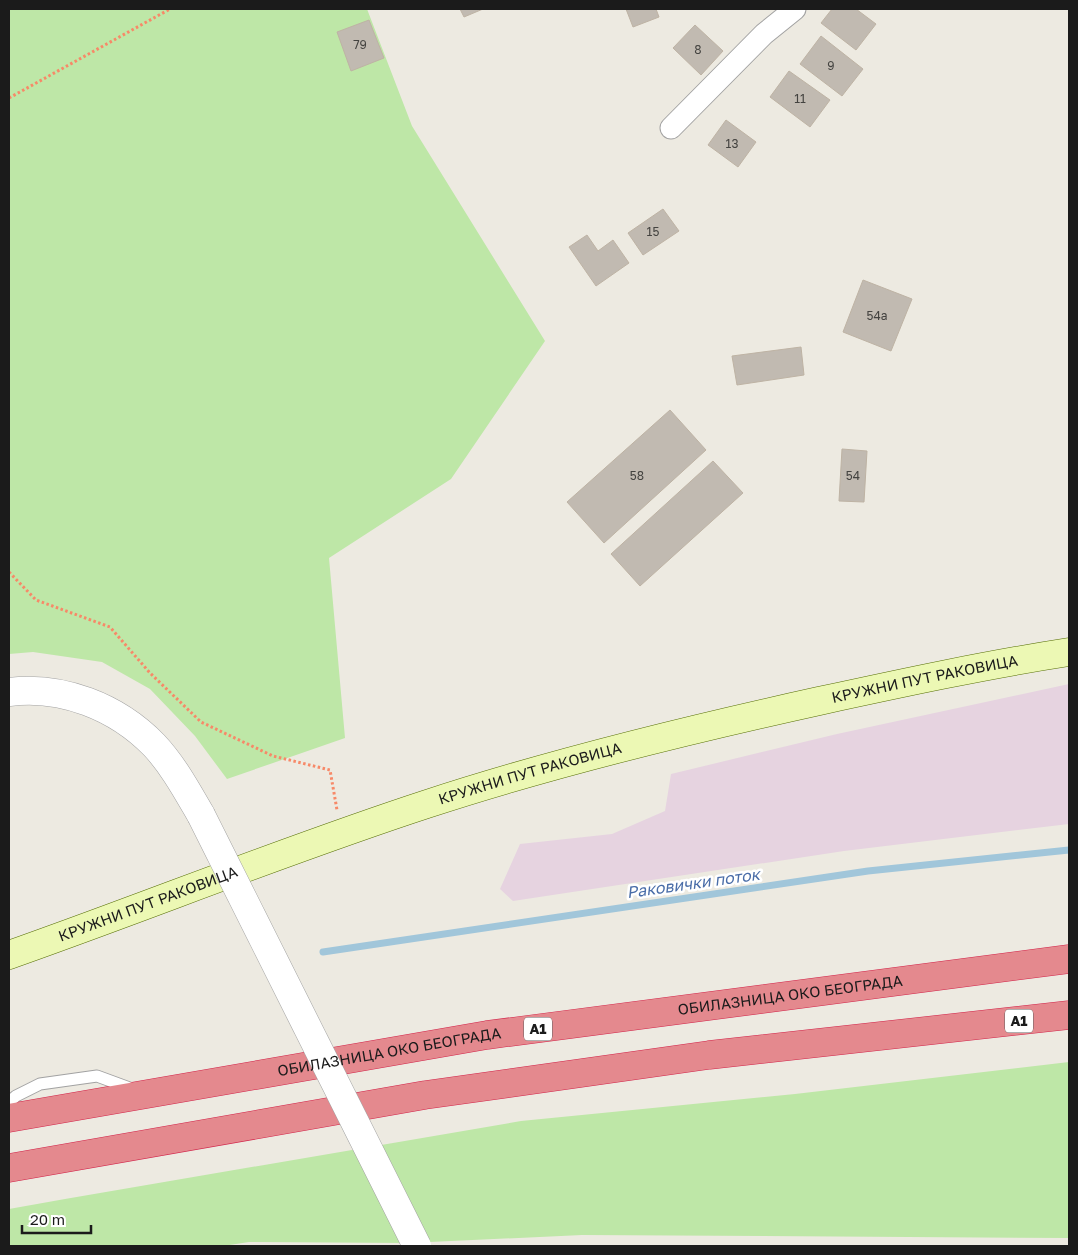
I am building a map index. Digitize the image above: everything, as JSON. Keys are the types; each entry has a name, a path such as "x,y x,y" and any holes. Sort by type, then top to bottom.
{"highway":[{"name":"ОБИЛАЗНИЦА ОКО БЕОГРАДА","path":"9,1118 488,1035 1069,959"},
{"name":"A1","path":"9,1168 425,1095 709,1055 1069,1015"}],"main road":[{"name":"КРУЖНИ ПУТ РАКОВИЦА","path":"15,951 341,832 488,785 657,739 897,684 1069,652"}],"street":[{"path":"671,128 764,34 795,9"},
{"path":"9,692 58,693 81,699 123,720 154,746 176,774 201,815 417,1246"}],"lane":[{"path":"9,1102 16,1096 40,1084 98,1076 121,1083 143,1094"}],"path":[{"path":"9,98 170,9"},
{"path":"9,572 36,600 110,627 150,673 201,722 273,756 330,770 341,832"}],"shaded area":[{"path":"1069,684 1069,824 844,851 513,901 500,889 520,844 612,834 665,811 671,774 837,734"}],"green space":[{"path":"9,9 367,9 412,126 545,341 451,479 329,558 345,738 227,779 195,736 150,689 102,662 33,652 9,654"},
{"path":"1069,1062 1069,1238 582,1235 408,1243 249,1242 223,1246 9,1246 9,1209 65,1199 521,1121 795,1094"}],"building":[{"path":"460,9 483,9 464,17"},
{"path":"626,9 656,9 659,17 633,27"},
{"path":"832,9 856,9 876,24 856,50 821,23"},
{"path":"369,20 384,58 351,71 337,32"},
{"path":"695,25 723,51 701,75 673,48"},
{"path":"821,36 863,69 842,96 800,64"},
{"path":"789,71 830,100 810,127 770,97"},
{"path":"726,120 756,142 738,167 708,145"},
{"path":"663,209 679,231 643,255 628,233"},
{"path":"587,235 598,251 613,240 629,263 596,286 569,247"},
{"path":"863,280 912,299 891,351 843,332"},
{"path":"801,347 804,375 737,385 732,356"},
{"path":"670,410 706,450 604,543 567,502"},
{"path":"842,449 867,451 864,502 839,501"},
{"path":"713,461 743,493 640,586 611,554"}],"waterway":[{"name":"Раковички поток","path":"323,952 868,871 1069,850"}]}
